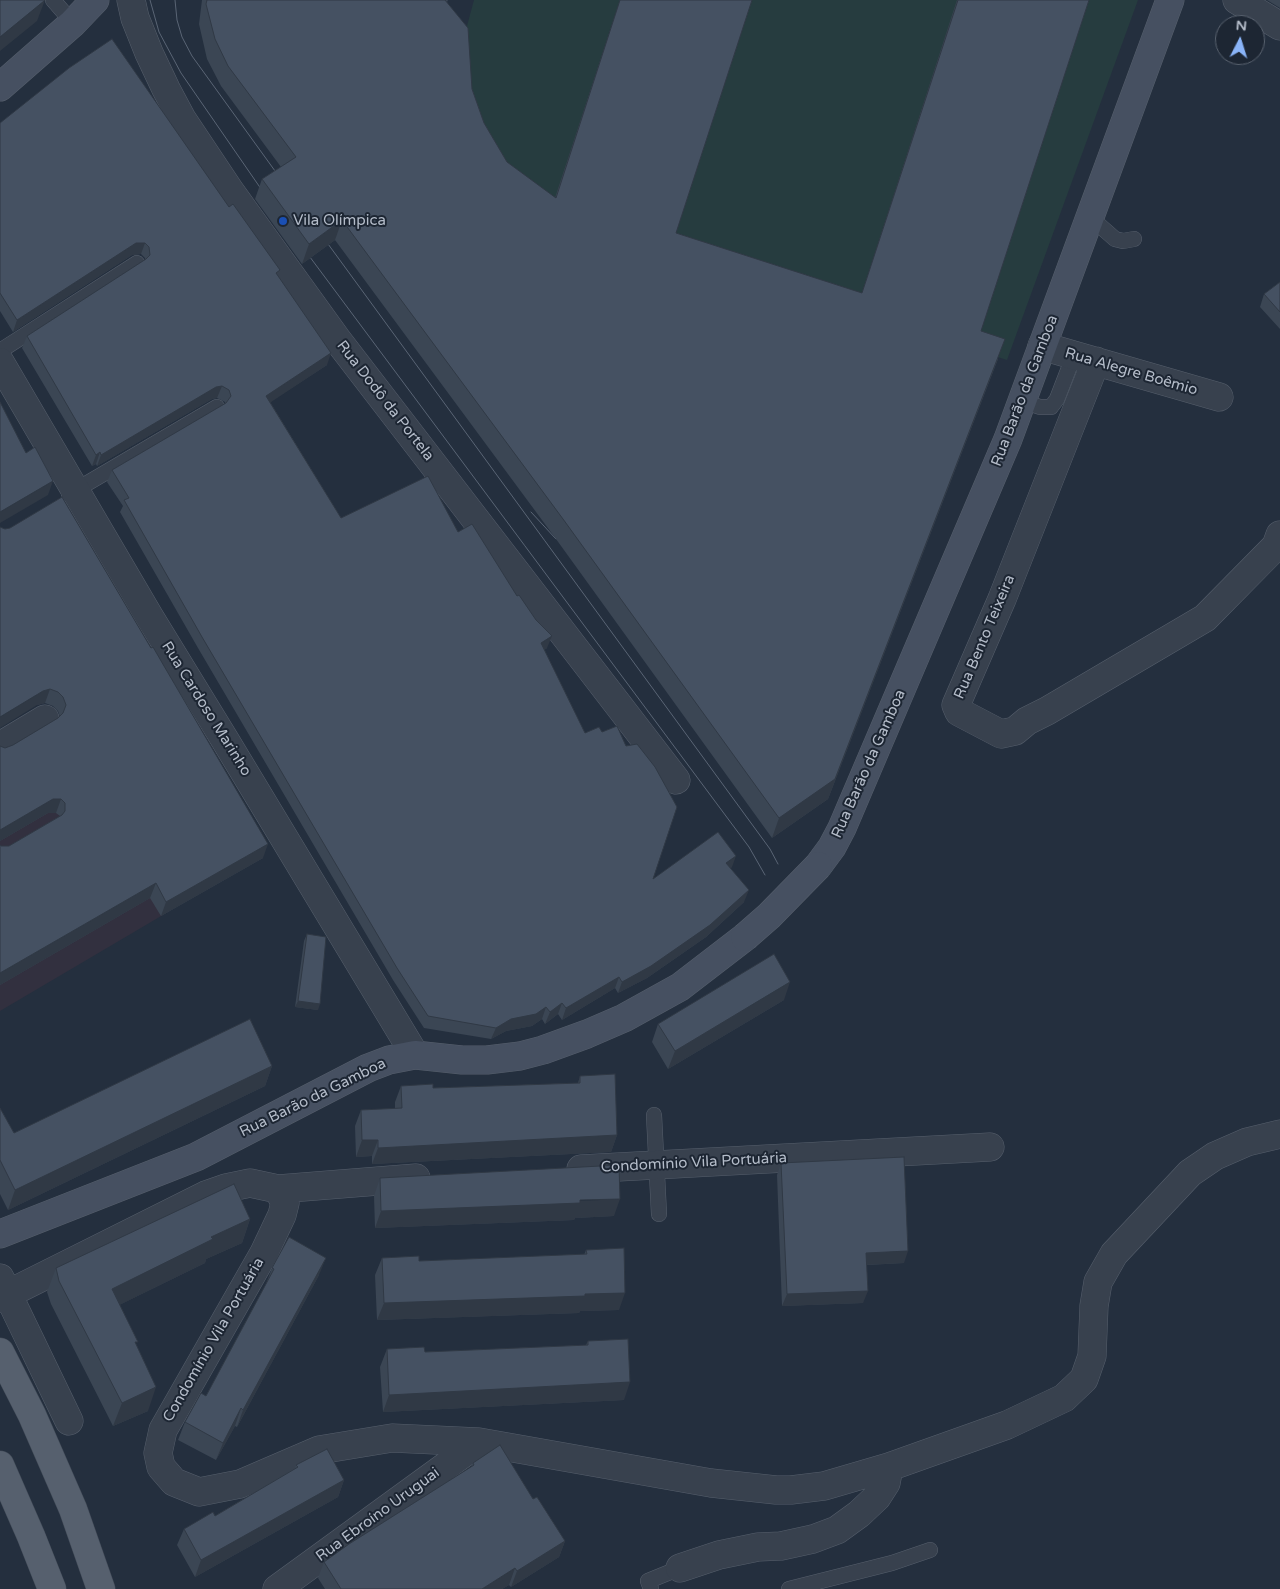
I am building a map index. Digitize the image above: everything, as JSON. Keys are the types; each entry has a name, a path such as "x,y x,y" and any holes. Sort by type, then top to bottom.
{"main road":[{"path":"0,1352 32,1415 73,1509 102,1589"},
{"path":"0,1465 24,1517 52,1589"}],"street":[{"path":"0,86 73,23 95,0"},
{"name":"Rua Dodô da Portela","path":"131,0 135,18 148,53 166,89 182,119 220,176 336,338 676,780"},
{"name":"Rua Barão da Gamboa","path":"0,1234 196,1157 368,1068 389,1060 415,1055 462,1060 486,1060 520,1056 588,1034 652,1003 680,986 769,916 818,866 832,848 842,828 970,530 1022,401 1170,0"},
{"path":"1237,0 1280,26"},
{"name":"Rua Alegre Boêmio","path":"1042,346 1219,397"},
{"name":"Rua Bento Teixeira","path":"1085,358 1002,599 956,705 960,712 1000,734 1008,734 1015,731 1027,721 1205,618 1276,546 1280,536"},
{"name":"Rua Cardoso Marinho","path":"0,362 68,495 149,616 415,1055"},
{"path":"0,746 45,720"},
{"name":"Condomínio Vila Portuária","path":"278,1190 285,1203 282,1215 264,1253 163,1430 158,1452 161,1467 174,1482 199,1492 240,1484 319,1450 392,1438 479,1442 711,1483 776,1490 824,1486 889,1467 1007,1425 1064,1398 1084,1379 1092,1356 1094,1306 1098,1282 1114,1254 1190,1173 1215,1156 1247,1142 1280,1134"},
{"name":"Condomínio Vila Portuária","path":"559,1170 990,1147"},
{"path":"69,1421 3,1290 206,1195 226,1188 250,1183 278,1190 373,1180 442,1177"},
{"name":"Rua Ebroíno Uruguai","path":"277,1589 479,1442"},
{"path":"680,1568 719,1555 758,1547 781,1546 813,1539 837,1530 859,1514 877,1497 886,1483 889,1467"}],"lane":[{"path":"53,0 73,23"},
{"path":"1090,217 1115,239 1123,242 1134,240"},
{"path":"0,351 137,263"},
{"path":"1022,401 1040,407 1051,407 1085,358"},
{"path":"68,495 217,407"},
{"path":"654,1115 659,1214"},
{"path":"789,1589 892,1563 930,1550"},
{"path":"651,1589 648,1581 680,1568"}],"shaded area":[{"path":"97,780 168,912 0,1011 0,838"}],"green space":[{"path":"474,0 1138,0 1007,360 541,212 477,143 461,48"}],"building":[{"path":"0,0 45,0 0,37"},
{"path":"207,0 445,0 468,28 472,89 484,123 507,162 556,198 620,0 752,0 676,233 862,293 958,0 1089,0 981,331 1005,339 835,779 779,818 563,519 342,220 309,244 262,179 296,157 228,66 215,39 206,4"},
{"path":"112,39 229,207 233,204 280,270 276,273 331,353 266,396 341,518 428,476 458,532 472,524 517,596 519,595 536,620 552,636 541,643 585,733 599,727 602,732 617,726 626,746 637,744 655,767 677,807 653,879 718,832 736,856 726,863 749,890 710,925 651,966 622,982 619,977 566,1008 562,1003 550,1012 546,1007 536,1014 511,1019 496,1028 428,1016 397,968 202,637 124,500 129,498 112,470 226,403 231,396 229,390 222,386 216,387 101,455 100,452 96,455 27,336 146,259 150,255 149,247 145,243 136,243 17,320 0,293 0,123 69,68"},
{"path":"1280,282 1280,312 1264,294"},
{"path":"0,402 26,453 35,447 53,481 0,512"},
{"path":"62,497 151,648 153,647 268,844 166,902 156,883 0,973 0,845 9,846 62,815 65,811 65,803 61,799 53,799 0,830 0,746 5,748 13,745 58,718 63,713 66,705 63,697 58,692 50,689 43,691 0,717 0,527 10,528"},
{"path":"307,934 326,937 320,1004 298,1001"},
{"path":"774,954 790,982 675,1051 658,1024"},
{"path":"250,1019 272,1066 15,1190 0,1160 0,1108 14,1133"},
{"path":"615,1074 617,1135 378,1148 378,1140 362,1140 361,1110 402,1108 401,1086 433,1084 433,1088 580,1083 580,1076"},
{"path":"904,1157 908,1251 866,1253 868,1291 787,1294 781,1163"},
{"path":"619,1165 620,1199 580,1200 580,1203 381,1211 380,1178"},
{"path":"234,1184 250,1219 211,1237 213,1239 112,1289 138,1342 135,1342 156,1387 122,1403 59,1281 56,1268"},
{"path":"289,1237 326,1258 223,1443 185,1422 201,1393 206,1396 274,1269 272,1268"},
{"path":"624,1248 625,1293 384,1303 382,1258 419,1256 419,1261 587,1254 586,1250"},
{"path":"628,1339 630,1382 389,1395 387,1349 424,1347 425,1352 588,1345 588,1341"},
{"path":"500,1445 533,1499 537,1497 565,1541 517,1571 515,1568 482,1589 341,1589 324,1562 349,1544 474,1465 473,1463"},
{"path":"327,1449 344,1480 201,1560 184,1529 213,1512 215,1516 298,1467 296,1465"}],"tram line":[{"path":"150,0 159,32 181,73 268,199"},
{"path":"175,0 177,20 182,37 192,56 283,182"},
{"path":"320,233 770,849 778,864"},
{"path":"301,245 749,847 765,875"},
{"path":"531,512 556,539"}],"place":[{"name":"Vila Olímpica","path":"283,221"}]}
